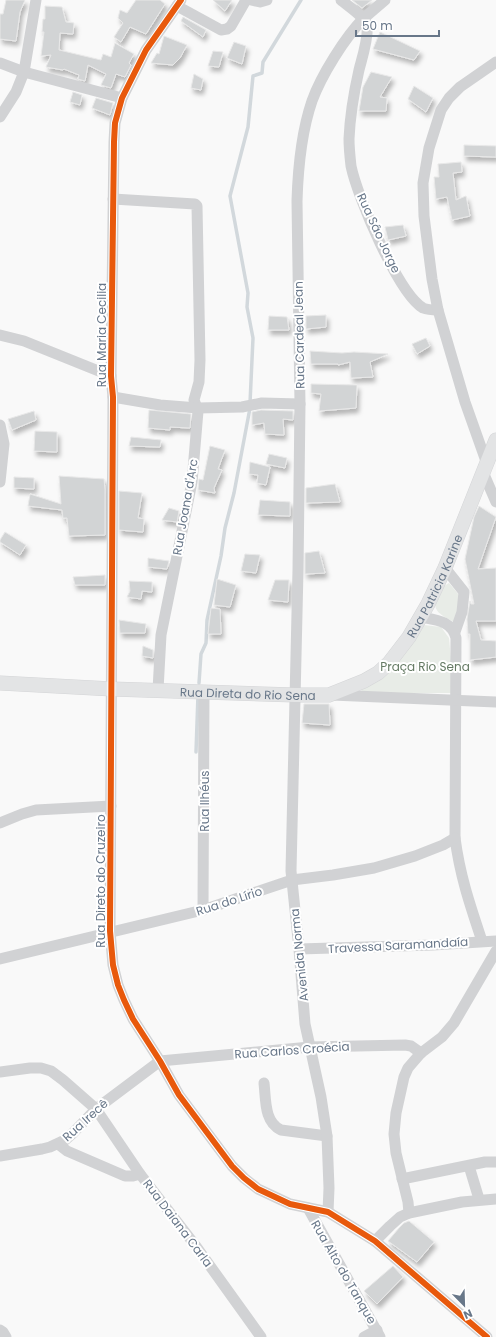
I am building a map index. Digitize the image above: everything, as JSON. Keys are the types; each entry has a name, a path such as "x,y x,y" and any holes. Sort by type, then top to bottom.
{"main road":[{"name":"Rua Patricia Karine","path":"329,695 354,686 378,673 389,663 409,637 421,617 445,568 496,440"},
{"name":"Rua Direta do Rio Sena","path":"0,683 295,695 329,695"}],"street":[{"path":"0,117 16,92 24,72 36,0"},
{"name":"Rua Maria Cecilia","path":"112,688 113,397 111,376 113,199 116,123 122,98 146,50 179,3 221,30 227,29 231,26 246,0"},
{"path":"252,0 260,2 267,0"},
{"path":"341,0 364,19"},
{"name":"Rua Cardeal Jean","path":"295,695 300,404 297,201 298,173 303,137 312,101 326,72 342,47 364,19 385,0"},
{"name":"Rua Sâo Jorge","path":"364,19 367,24 367,32 354,93 349,139 352,167 360,195 396,274 406,290 417,303 423,308 438,310"},
{"path":"496,62 460,86 441,110 429,148 423,183 424,216 432,279 438,310 496,502"},
{"path":"0,63 24,72 122,98"},
{"name":"Rua Joana d'Arc","path":"113,199 197,204 200,374 194,400 198,408 192,482 161,636 158,665 158,690"},
{"path":"0,335 24,341 111,376"},
{"path":"113,397 160,405 198,408 242,407 262,403 300,404"},
{"path":"0,425 4,444 0,482"},
{"path":"445,568 464,592 462,612 455,632 457,700 455,838 463,882 482,941"},
{"path":"421,617 448,624 455,632"},
{"name":"Rua Direto do Cruzeiro","path":"112,688 110,932 113,965 118,985 124,1000 133,1019 160,1061 179,1095 220,1152 236,1170 263,1192 290,1204 328,1212"},
{"name":"Rua Ilhéus","path":"203,910 204,691"},
{"name":"Avenida Norma","path":"295,695 292,880 305,1024 321,1097 327,1136 329,1188 328,1212"},
{"name":"Rua Direta do Rio Sena","path":"329,695 496,702"},
{"path":"0,823 36,810 111,806"},
{"name":"Rua do Lírio","path":"0,959 203,910 292,880 333,875 388,864 425,853 455,838"},
{"name":"Travessa Saramandaía","path":"299,949 433,945 496,941"},
{"path":"409,1213 408,1202 395,1147 394,1134 396,1113 404,1077 408,1068 421,1053 442,1037 454,1023 496,951"},
{"name":"Rua Carlos Croécia","path":"160,1061 310,1047 405,1045 411,1046 421,1053"},
{"name":"Rua Irecê","path":"0,1156 42,1149 58,1144 73,1133 96,1109 160,1061"},
{"name":"Rua Daiana Carla","path":"0,1072 30,1068 41,1068 51,1071 96,1109 140,1174 195,1245 261,1337"},
{"path":"264,1083 267,1113 274,1127 281,1130 327,1136"},
{"path":"58,1144 67,1151 125,1176 140,1174"},
{"path":"402,1179 496,1162"},
{"path":"469,1166 479,1199"},
{"path":"375,1241 395,1222 409,1213 479,1199 496,1199"},
{"name":"Rua Alto do Tanque","path":"308,1208 379,1334"},
{"path":"328,1212 375,1241 408,1271 487,1337"},
{"path":"0,1330 6,1337"},
{"path":"364,1337 379,1334"}],"green space":[{"path":"449,583 459,595 456,623 442,615 436,609 435,605 438,595"},
{"name":"Praça Rio Sena","path":"424,625 441,627 449,638 454,693 361,693 362,686"}],"building":[{"path":"6,0 25,0 20,12 16,41 0,39 0,14 3,14"},
{"path":"136,0 160,0 165,4 146,34 130,27 121,42 114,37 123,23 118,18 120,10 127,13"},
{"path":"213,0 232,0 225,11"},
{"path":"352,0 372,0 362,8"},
{"path":"45,6 62,7 66,22 74,23 73,34 60,33 59,50 101,60 103,54 111,57 115,43 134,54 129,63 131,65 125,77 116,74 111,88 101,85 106,74 88,65 85,81 78,79 79,75 64,69 46,67 51,55 41,56"},
{"path":"183,17 206,30 203,37 181,21"},
{"path":"380,32 420,51 414,60 373,49"},
{"path":"164,36 187,45 180,58 173,65 151,63 157,53 159,54"},
{"path":"234,42 246,46 242,64 227,58"},
{"path":"213,51 223,52 219,67 208,66"},
{"path":"371,72 392,77 380,97 387,98 386,111 359,111 363,87"},
{"path":"194,74 203,79 201,90 191,88"},
{"path":"414,86 433,98 426,112 408,99"},
{"path":"73,92 82,95 80,105 70,102"},
{"path":"96,98 113,103 110,115 92,108"},
{"path":"464,145 496,146 496,157 464,156"},
{"path":"461,162 462,172 453,173 456,200 466,196 470,216 452,220 447,197 436,199 434,177 439,177 438,164"},
{"path":"403,225 406,236 388,240 385,227"},
{"path":"326,315 326,327 306,329 306,316"},
{"path":"269,316 287,317 289,330 268,330"},
{"path":"426,338 430,346 417,354 412,344"},
{"path":"310,351 388,354 370,362 373,377 351,378 350,362 338,365 311,364"},
{"path":"311,384 357,385 356,408 319,411 321,394 311,393"},
{"path":"149,410 191,414 190,428 170,427 170,430 148,428"},
{"path":"261,410 293,411 293,420 283,419 284,435 265,434 264,423 252,425 252,412"},
{"path":"34,411 36,420 12,430 8,419"},
{"path":"35,431 57,432 57,452 34,451"},
{"path":"131,437 161,440 160,447 129,446"},
{"path":"210,446 225,450 218,469 222,470 214,488 215,493 198,490 199,479 203,480"},
{"path":"269,454 287,458 285,468 266,464"},
{"path":"250,462 270,467 266,485 257,483 258,475 249,474"},
{"path":"59,476 104,479 105,535 69,536 67,518 63,518 62,510 28,506 30,494 61,504"},
{"path":"14,477 34,478 34,489 14,488"},
{"path":"335,484 340,502 306,503 306,488"},
{"path":"119,491 142,493 138,518 144,519 143,532 119,530"},
{"path":"260,500 290,502 290,516 258,515"},
{"path":"479,506 496,517 478,569 496,568 496,621 476,621 481,640 496,641 496,657 470,660 470,634 468,634 467,619 470,601 471,604 474,604 465,559 474,517"},
{"path":"169,508 179,511 177,522 162,520"},
{"path":"5,532 26,545 20,555 0,542"},
{"path":"319,551 325,573 305,574 305,553"},
{"path":"245,554 260,555 256,573 241,571"},
{"path":"148,558 169,561 167,569 148,567"},
{"path":"105,575 105,585 75,585 73,577"},
{"path":"217,579 236,585 230,607 214,605"},
{"path":"275,580 289,580 288,602 268,600"},
{"path":"129,581 152,582 152,592 142,591 141,599 127,597 130,591"},
{"path":"211,608 220,609 221,634 208,634"},
{"path":"119,620 146,624 145,633 120,633"},
{"path":"143,646 153,650 153,658 142,656"},
{"path":"304,704 329,704 330,725 302,723"},
{"path":"409,1221 434,1242 417,1262 388,1241 404,1223"},
{"path":"393,1266 403,1277 377,1304 364,1291"}],"waterway":[{"path":"250,403 253,338 247,307 248,293 230,196 248,127 253,76 262,73 263,62 301,0"},
{"path":"199,683 201,654 206,643 207,620 221,556 225,528 234,493 250,408"},
{"path":"196,752 198,695"}],"cycle path":[{"path":"181,0 146,50 122,98 115,123 111,376 113,397 110,931 113,965 118,985 133,1019 160,1061 179,1095 232,1166 244,1178 258,1189 290,1204 328,1212 375,1241 487,1337"}]}
